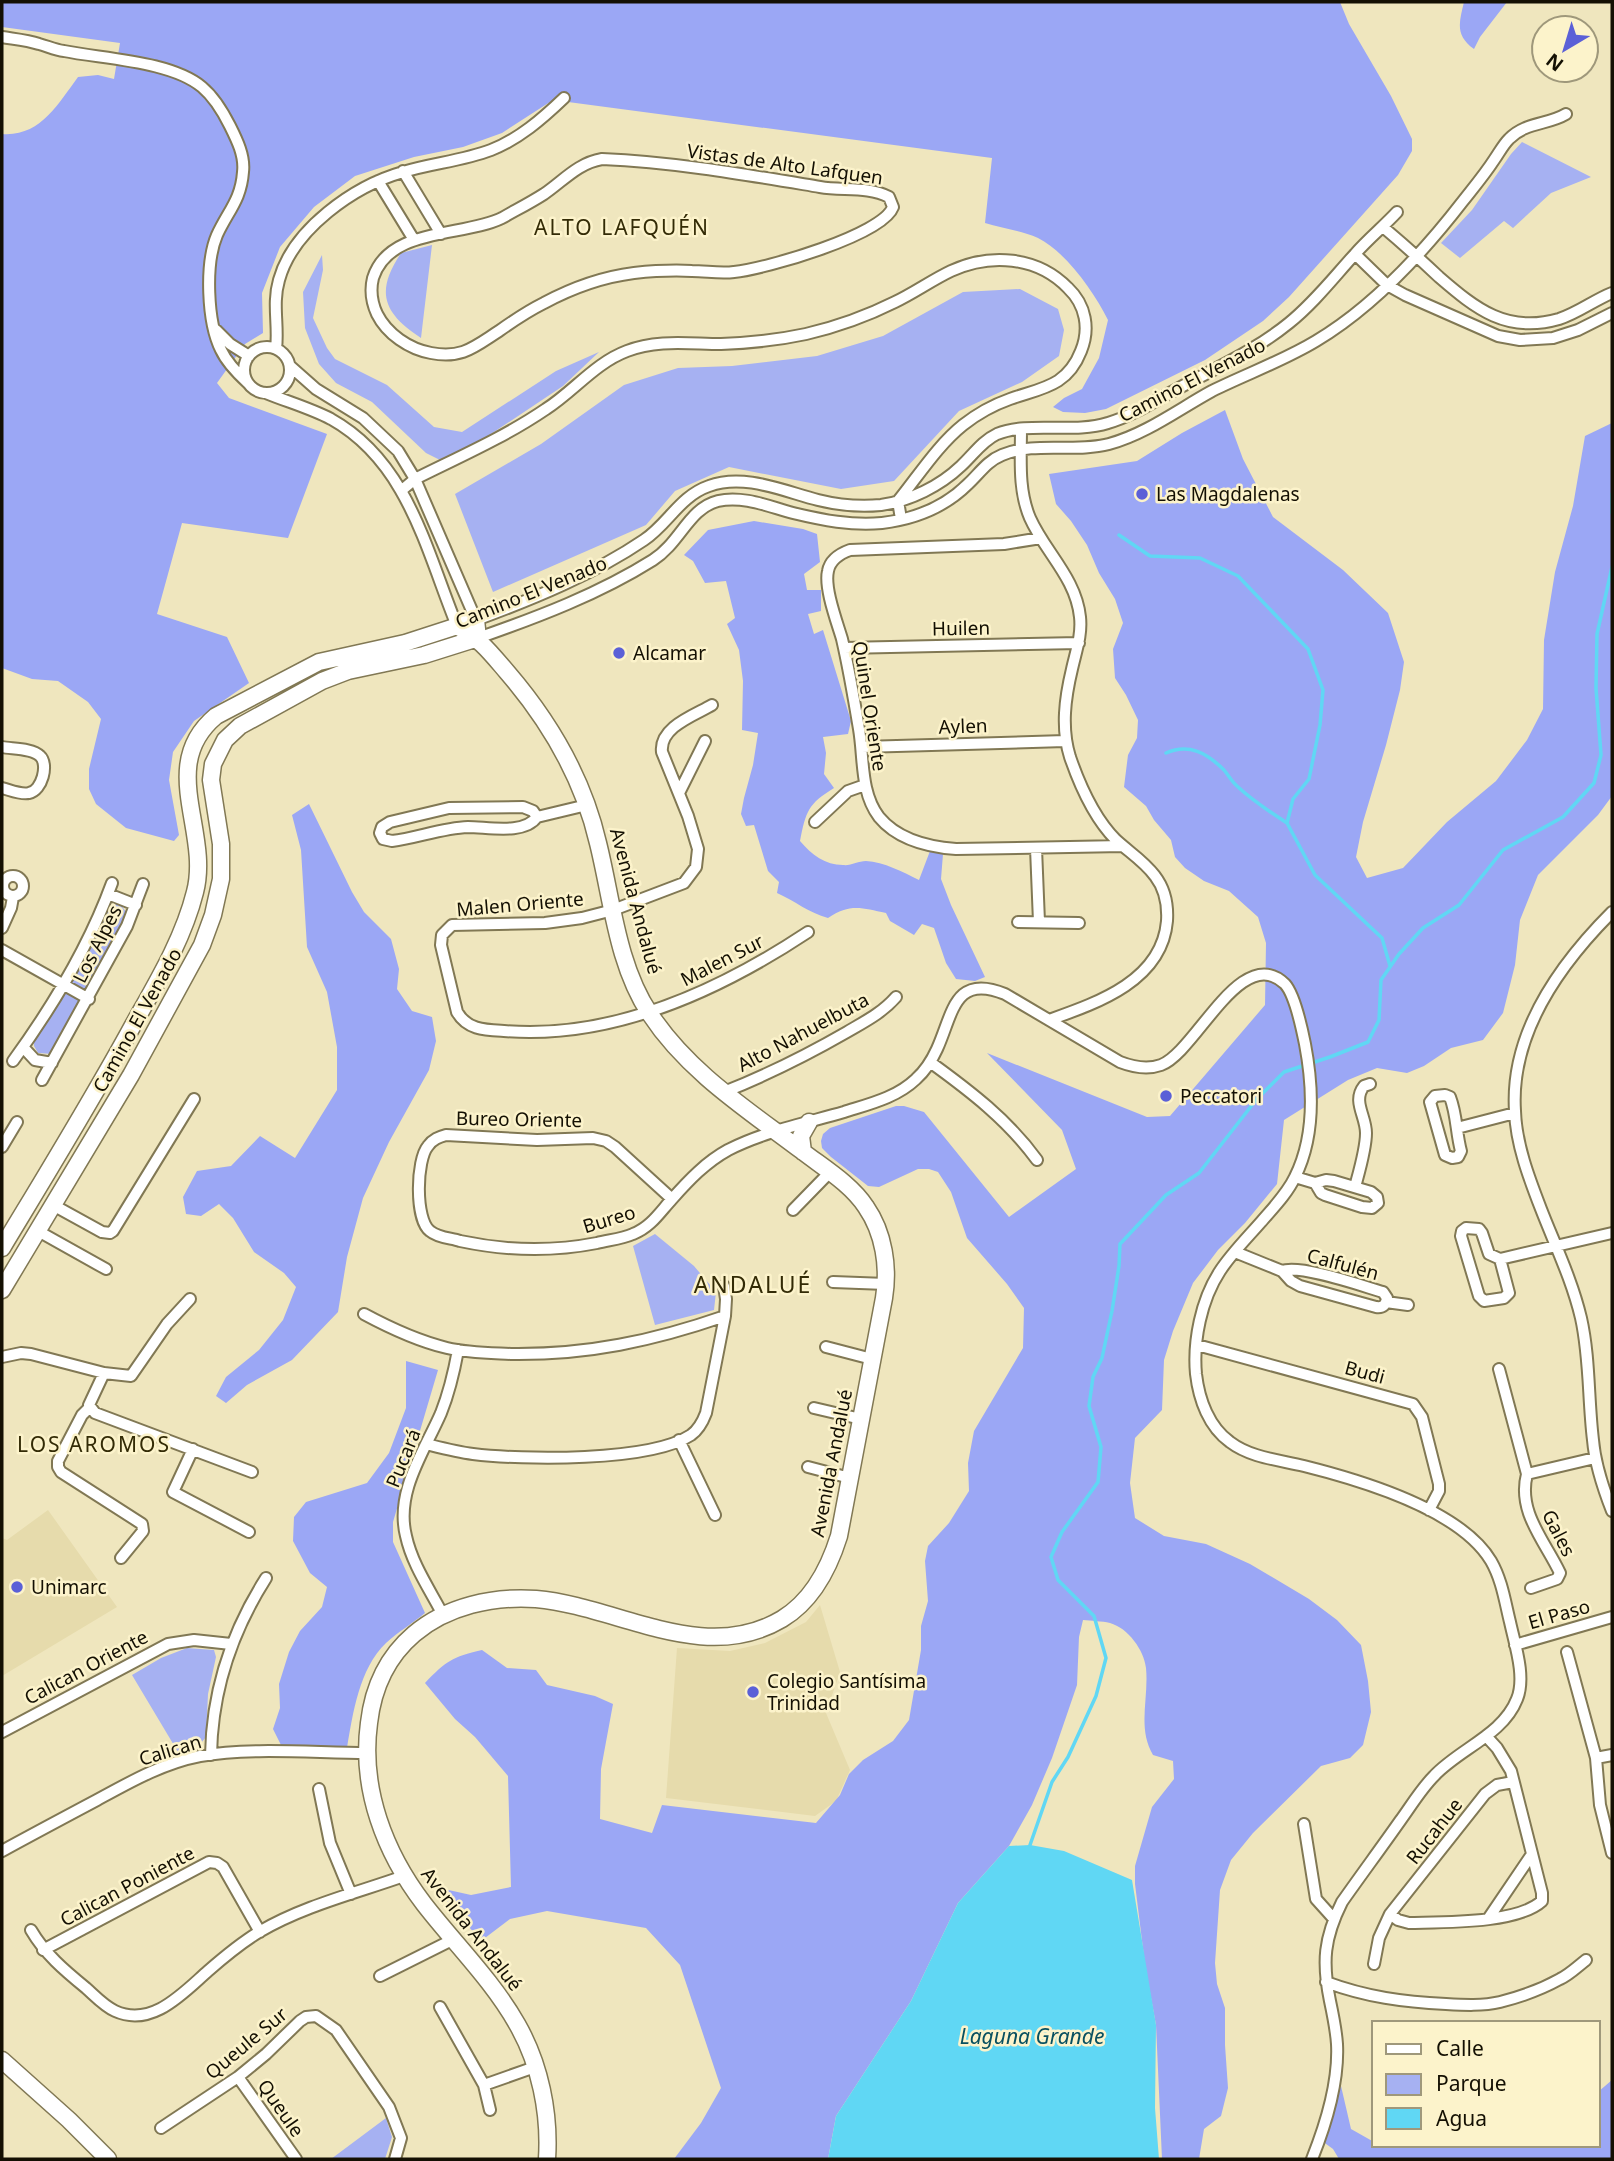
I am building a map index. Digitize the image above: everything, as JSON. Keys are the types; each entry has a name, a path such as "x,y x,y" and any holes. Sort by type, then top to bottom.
{"street":[{"path":"2,37 183,75 202,87 216,102 236,137 244,170 237,201 218,234 210,260 209,289 214,328 225,358 254,389 317,412 354,434 383,462 402,490 457,626 478,638"},
{"path":"276,349 276,292 280,276 293,251 332,209 378,181 491,150 525,131 564,98"},
{"name":"Camino El Venado","path":"2,1290 142,1056 196,959 217,899 221,879 221,853 211,780 213,764 225,740 240,726 322,681 348,671 424,655 478,638 589,594 650,562 670,547 695,514 719,501 749,501 806,516 849,523 877,523 921,514 942,505 1001,455 1021,451 1091,447 1128,437 1211,392 1317,341 1351,316 1416,257 1460,205 1508,139 1524,128 1553,122 1566,114"},
{"name":"Vistas de Alto Lafquen","path":"602,159 699,169 823,188 871,191 889,197 893,207 887,216 859,233 768,266 734,272 656,271 606,278 558,296 474,348 450,355 422,351 401,340 382,323 374,307 372,284 378,266 393,251 414,240 497,220 528,204 576,169 602,159"},
{"path":"403,172 441,234"},
{"path":"378,181 414,240"},
{"name":"Camino El Venado","path":"2,1248 122,1045 175,946 196,889 199,857 190,810 188,758 204,726 216,716 319,662 405,643 476,620 571,580 655,533 690,496 709,486 728,481 747,482 850,505 868,506 898,501 944,480 997,434 1021,429 1080,428 1106,424 1128,415 1278,332 1314,300 1396,212"},
{"path":"1383,227 1475,306 1493,316 1513,322 1537,323 1559,319 1612,293"},
{"path":"1355,254 1387,285 1421,303 1487,332 1520,340 1566,334 1612,313"},
{"path":"402,490 415,480 528,420 563,397 605,363 634,348 667,343 749,342 809,333 878,310 949,272 985,261 1023,262 1055,276 1077,298 1085,322 1082,349 1071,368 1050,386 1008,400 973,418 954,433 898,501 901,519"},
{"path":"214,328 230,344 249,356"},
{"path":"248,383 244,370 249,356 261,348 276,349 284,354 290,366 316,389 356,413 384,436 404,460 415,480 476,620 478,638"},
{"path":"266,393 276,392 285,386 290,366"},
{"path":"1021,429 1024,499 1031,520 1059,564 1078,604 1081,624 1065,703 1066,741 1077,776 1093,808 1109,832 1154,874 1164,892 1167,923 1161,945 1141,974 1121,989 1049,1020"},
{"path":"930,461 935,472 944,480"},
{"name":"Quinel Oriente","path":"1041,538 1004,544 856,550 843,552 829,566 827,580 844,648 862,747 865,785 874,810 885,823 899,834 918,842 956,849 1123,846"},
{"name":"Avenida Andalué","path":"478,638 541,715 566,756 587,805 628,968 648,1012 685,1057 724,1092 830,1172 856,1195 874,1220 883,1246 886,1284 839,1536 822,1575 795,1610 776,1623 734,1637 696,1636 652,1628 537,1599 482,1602 443,1615 424,1626 405,1642 378,1683 371,1708 367,1754 379,1822 404,1876 498,1994 526,2042 543,2099 548,2134 547,2159"},
{"name":"Huilen","path":"844,648 1079,643"},
{"path":"613,910 678,886 693,873 698,862 698,849 688,816 662,752 662,740 673,728 712,705"},
{"path":"679,793 705,741"},
{"name":"Aylen","path":"862,747 1066,741"},
{"path":"2,747 36,753 44,764 40,785 33,792 2,788"},
{"path":"815,822 848,791 865,785"},
{"path":"537,817 533,811 523,807 449,808 390,822 382,827 380,835 385,840 392,841 464,827 520,827 530,824 537,817 587,805"},
{"path":"1036,848 1039,922"},
{"path":"13,875 21,880 23,886 22,892 13,897 5,892 2,886 3,880 13,875"},
{"name":"Los Alpes","path":"42,1080 89,999 136,905 143,884"},
{"name":"Los Alpes","path":"13,1060 64,985 110,889 136,905"},
{"path":"2,928 13,897"},
{"name":"Malen Oriente","path":"466,1023 457,1012 441,945 442,935 448,928 457,924 567,921 613,910"},
{"path":"1612,912 1561,973 1533,1020 1520,1059 1515,1093 1520,1144 1574,1292 1584,1334 1595,1458 1612,1511"},
{"path":"1017,922 1079,923"},
{"name":"Malen Sur","path":"466,1023 490,1030 554,1032 612,1023 688,997 736,975 808,932"},
{"name":"Los Alpes","path":"2,950 89,999"},
{"path":"1037,1160 988,1106 930,1062 952,1009 960,997 970,990 979,988 998,991 1126,1064 1139,1068 1153,1067 1169,1061 1181,1052 1227,996 1249,978 1261,974 1276,977 1290,990 1312,1082 1307,1138 1295,1177 1283,1197 1219,1272 1209,1294 1201,1318 1197,1345 1196,1372 1204,1407 1217,1430 1235,1446 1254,1454 1362,1482 1429,1510 1465,1534 1489,1559 1503,1593 1515,1645 1520,1681 1518,1698 1508,1714 1486,1736 1456,1756 1431,1779 1342,1902 1334,1919 1325,1954 1326,1982 1336,2035 1336,2066 1326,2115 1311,2159"},
{"name":"Alto Nahuelbuta","path":"724,1092 786,1066 821,1047 874,1016 896,998"},
{"path":"122,1045 142,1056"},
{"path":"23,1047 35,1060 52,1063"},
{"name":"Bureo","path":"424,1224 436,1235 516,1250 585,1245 633,1234 649,1225 700,1170 720,1155 777,1132 897,1093 914,1081 930,1062"},
{"path":"1355,1187 1366,1136 1365,1121 1358,1102 1359,1094 1364,1086 1370,1084"},
{"path":"1445,1095 1450,1097 1457,1128 1461,1153 1458,1157 1450,1158 1445,1155 1431,1104 1433,1098 1445,1095"},
{"path":"53,1205 102,1232 113,1231 194,1099"},
{"path":"1457,1128 1515,1113"},
{"path":"2,1147 5,1133 17,1122"},
{"path":"803,1152 802,1136 809,1122"},
{"name":"Bureo Oriente","path":"424,1224 419,1192 424,1155 432,1141 446,1135 537,1140 593,1138 606,1141 672,1199"},
{"path":"793,1210 830,1172"},
{"path":"1295,1177 1315,1183 1326,1180 1375,1194 1378,1200 1376,1207 1362,1208 1325,1195 1315,1183"},
{"path":"1500,1259 1509,1293 1504,1298 1483,1301 1479,1296 1461,1236 1463,1230 1479,1229 1489,1254 1500,1259 1612,1233"},
{"path":"38,1231 106,1269"},
{"name":"Calfulén","path":"1235,1252 1282,1270 1301,1270 1383,1292 1388,1298 1387,1302 1382,1307 1376,1307 1300,1286 1291,1281 1282,1270"},
{"path":"833,1282 886,1284"},
{"path":"426,1444 494,1456 572,1457 620,1454 679,1440 694,1432 706,1413 725,1316 724,1286"},
{"path":"2,1357 31,1354 127,1377 134,1374 167,1324 190,1299"},
{"name":"Calfulén","path":"1387,1302 1408,1305"},
{"path":"364,1314 418,1339 458,1350 545,1354 593,1350 657,1337 725,1316"},
{"name":"Budi","path":"1197,1345 1413,1405 1422,1417 1440,1487 1429,1510"},
{"path":"826,1347 872,1359"},
{"name":"Pucará","path":"443,1615 413,1556 404,1529 405,1500 412,1476 447,1396 458,1350"},
{"name":"Gales","path":"1499,1369 1527,1474 1525,1492 1529,1512 1538,1535 1560,1573 1557,1580 1531,1588"},
{"path":"104,1373 90,1401 90,1407 95,1413 251,1472"},
{"path":"90,1407 80,1419 58,1461 58,1467 61,1472 142,1524 143,1531 121,1558"},
{"path":"814,1408 861,1419"},
{"path":"679,1440 715,1516"},
{"path":"193,1449 173,1492 249,1532"},
{"path":"1527,1474 1595,1458"},
{"path":"808,1467 850,1478"},
{"path":"211,1755 213,1711 222,1672 231,1644 266,1578"},
{"name":"El Paso","path":"1515,1645 1612,1617"},
{"name":"Calican Oriente","path":"2,1732 168,1644 194,1640 231,1644"},
{"path":"1567,1652 1596,1758 1600,1805 1612,1853"},
{"path":"1390,1914 1409,1923 1488,1919 1536,1906 1542,1901 1509,1765 1486,1736"},
{"name":"Calican","path":"2,1851 147,1774 184,1760 211,1755 259,1753 367,1754"},
{"path":"1596,1758 1612,1755"},
{"name":"Rucahue","path":"1374,1964 1379,1938 1390,1914 1485,1794 1497,1785 1513,1782"},
{"path":"318,1789 330,1843 351,1894"},
{"path":"1304,1824 1316,1899 1334,1919"},
{"path":"1488,1919 1532,1854"},
{"name":"Calican Poniente","path":"43,1950 209,1862 223,1867 260,1932"},
{"path":"31,1930 43,1950 108,2007 122,2014 138,2015 156,2011 174,2001 239,1945 260,1932 293,1916 404,1876"},
{"path":"380,1976 454,1939"},
{"path":"1326,1982 1360,1994 1403,2001 1487,2004 1514,1997 1562,1978 1586,1960"},
{"path":"440,2007 484,2085 490,2110"},
{"name":"Queule Sur","path":"161,2128 238,2077 300,2021 312,2016 336,2030 389,2107 401,2138 396,2159"},
{"path":"2,2060 108,2159"},
{"path":"484,2085 535,2067"},
{"name":"Queule","path":"238,2077 296,2159"}],"shaded area":[{"path":"2,2 1340,2 1349,24 1391,96 1412,139 1412,151 1398,175 1289,297 1263,321 1205,360 1106,409 1085,413 1063,412 1053,407 1082,389 1099,358 1108,320 1078,274 1048,244 1032,236 985,223 992,158 553,100 502,133 463,147 414,157 355,176 314,207 280,247 262,293 263,333 245,344 217,383 229,398 327,434 288,538 182,523 157,614 227,637 249,683 194,721 173,752 169,780 179,835 174,841 126,828 96,804 89,789 89,769 101,719 88,702 58,681 32,679 2,668 2,134 27,130 47,117 78,77 98,75 114,79 120,43 2,27"},
{"path":"1464,2 1507,2 1474,49 1461,34"},
{"path":"1225,410 1243,459 1273,517 1343,570 1388,613 1404,662 1400,690 1363,822 1356,857 1367,878 1403,868 1447,822 1496,781 1527,740 1543,709 1544,640 1555,572 1573,506 1585,436 1612,423 1612,796 1598,815 1538,875 1520,920 1515,965 1503,1013 1483,1040 1451,1048 1424,1066 1407,1073 1377,1068 1348,1080 1284,1120 1277,1184 1245,1223 1218,1250 1193,1283 1164,1360 1162,1410 1135,1438 1130,1483 1135,1518 1164,1536 1206,1544 1250,1564 1309,1599 1337,1620 1361,1645 1371,1712 1363,1745 1350,1758 1321,1766 1253,1833 1231,1860 1220,1890 1215,1963 1217,1984 1225,2008 1228,2088 1221,2116 1204,2129 1199,2159 1162,2159 1156,2025 1135,1884 1135,1866 1152,1807 1174,1779 1173,1761 1153,1755 1148,1745 1145,1724 1146,1668 1138,1647 1129,1635 1117,1626 1107,1622 1083,1620 1079,1637 1077,1685 1052,1758 1032,1805 1009,1846 958,1903 911,2001 836,2116 828,2159 674,2159 701,2123 721,2088 680,1965 646,1928 547,1911 510,1919 481,1941 435,1887 471,1895 511,1887 508,1776 425,1683 450,1661 482,1650 507,1668 536,1670 547,1685 595,1696 613,1704 601,1769 600,1819 652,1833 662,1805 816,1823 840,1795 849,1774 863,1760 893,1741 909,1720 921,1650 921,1626 928,1601 925,1561 928,1546 949,1523 969,1491 968,1463 974,1431 1023,1348 1024,1308 967,1238 951,1192 938,1172 918,1169 879,1187 868,1186 831,1157 822,1148 821,1141 823,1134 830,1128 896,1106 924,1112 1009,1217 1076,1169 1062,1130 987,1053 1147,1117 1170,1116 1265,1005 1266,943 1258,917 1229,891 1204,881 1185,868 1175,857 1171,840 1146,806 1124,787 1128,755 1137,738 1138,720 1115,678 1113,649 1123,623 1115,599 1099,573 1087,545 1056,504 1049,474 1137,461"},
{"path":"754,521 817,534 820,562 804,574 807,590 821,590 821,611 808,614 814,634 823,630 851,721 848,734 823,737 826,753 824,774 834,788 813,804 804,822 800,841 814,855 836,865 873,862 919,880 930,851 943,854 941,879 985,977 975,981 956,979 946,963 934,928 922,924 914,935 890,921 886,913 863,908 843,910 828,918 777,893 779,882 768,871 754,825 746,826 741,814 758,733 742,730 743,681 739,650 727,624 735,618 726,581 705,583 693,561 684,555 708,530"},
{"path":"309,804 364,912 391,939 399,969 397,989 412,1011 432,1017 436,1041 429,1070 389,1142 363,1198 347,1257 338,1312 292,1360 247,1385 226,1403 216,1396 226,1377 259,1350 283,1320 296,1287 284,1273 254,1252 233,1218 219,1204 201,1216 186,1214 183,1197 197,1171 231,1166 260,1136 295,1158 337,1090 337,1047 327,992 307,947 301,850 292,815"},
{"path":"406,1361 438,1370 393,1522 393,1542 425,1613 386,1643 369,1665 359,1692 347,1748 282,1747 273,1729 280,1708 279,1684 289,1652 300,1631 322,1607 327,1587 310,1573 293,1541 294,1517 306,1502 367,1483 389,1453 406,1408"},
{"path":"48,1510 117,1607 2,1676 2,1538 7,1540"},
{"name":"Colegio Santísima Trinidad","path":"820,1605 840,1672 826,1713 850,1770 836,1801 815,1816 666,1798 677,1648 730,1651 765,1643 806,1622"},
{"path":"1612,2080 1612,2159 1339,2159 1333,2149 1322,2141 1341,2086 1351,2129 1372,2141 1372,2147 1600,2147 1600,2090"}],"green space":[{"path":"1522,142 1591,177 1551,193 1513,228 1504,221 1460,258 1441,243 1472,210"},
{"path":"432,245 421,338 398,320 387,301 386,290 388,279 401,253"},
{"path":"322,255 323,270 313,318 327,348 335,359 387,385 434,427 462,432 556,371 599,352 563,386 482,440 440,460 426,453 372,402 336,383 319,364 305,328 303,292"},
{"path":"1020,289 1058,309 1064,330 1059,356 1022,382 959,411 894,481 841,489 729,467 675,491 646,525 493,592 455,494 541,444 624,385 678,368 732,366 817,356 883,336 963,292"},
{"path":"116,904 121,905 126,912 125,917 52,1054 38,1053 34,1040 81,963 108,910"},
{"path":"655,1234 694,1266 716,1292 714,1310 655,1325 633,1246"},
{"path":"187,1648 214,1650 216,1657 208,1694 206,1737 201,1743 178,1752 132,1675 161,1658"},
{"path":"386,2118 392,2137 385,2159 331,2159"}],"water":[{"name":"Laguna Grande","path":"1030,1845 1064,1851 1132,1880 1156,2025 1155,2108 1159,2159 828,2159 836,2116 911,2001 958,1903 1009,1846"}],"waterway":[{"path":"1612,494 1612,513"},
{"path":"1119,535 1150,556 1200,558 1238,576 1308,649 1323,690 1320,725 1309,779 1293,799 1287,823 1315,875 1382,938 1390,966"},
{"path":"1030,1845 1052,1782 1068,1757 1096,1696 1106,1658 1094,1616 1058,1580 1051,1557 1062,1532 1098,1482 1101,1447 1089,1406 1093,1377 1102,1358 1112,1311 1120,1244 1166,1195 1199,1173 1256,1100 1284,1072 1368,1042 1379,1020 1381,980 1399,954 1423,928 1459,905 1503,850 1563,817 1594,783 1601,755 1596,688 1597,634 1612,567"},
{"path":"1166,753 1182,749 1204,755 1218,764 1250,797 1287,823"}],"place":[{"name":"Las Magdalenas","path":"1142,494"},
{"name":"Alcamar","path":"619,653"},
{"name":"Peccatori","path":"1166,1096"},
{"name":"Unimarc","path":"17,1587"},
{"name":"Colegio Santísima Trinidad","path":"753,1692"}],"district":[{"name":"ALTO LAFQUÉN","path":"622,227"},
{"name":"ANDALUÉ","path":"753,1284"},
{"name":"LOS AROMOS","path":"94,1444"}]}
